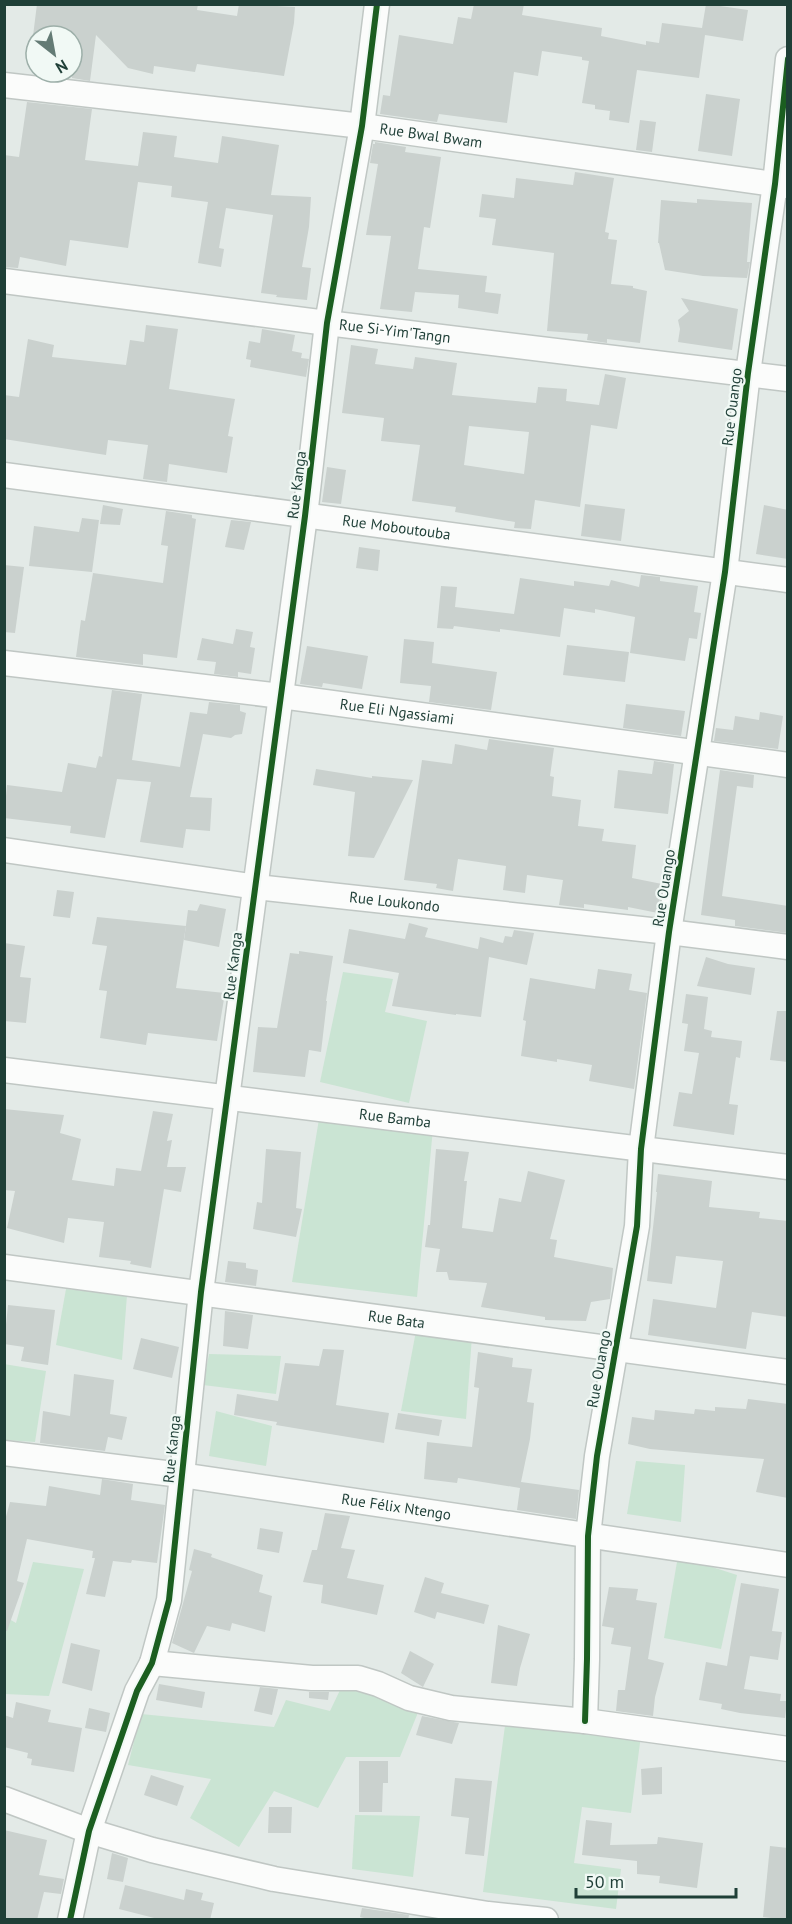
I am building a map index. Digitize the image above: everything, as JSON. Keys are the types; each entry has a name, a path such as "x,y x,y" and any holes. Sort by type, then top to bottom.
{"street":[{"name":"Rue Kanga","path":"70,1920 89,1831 137,1691 152,1663 169,1600 201,1292 305,516 327,323 362,126 377,4"},
{"name":"Rue Ouango","path":"585,1721 588,1536 597,1456 637,1226 641,1149 669,932 725,572 748,373 781,185 788,59"},
{"name":"Rue Bwal Bwam","path":"4,85 362,126 781,185"},
{"name":"Rue Si-Yim'Tangn","path":"4,281 327,323 748,373 788,380"},
{"name":"Rue Moboutouba","path":"4,475 788,580"},
{"name":"Rue Eli Ngassiami","path":"4,663 281,696 788,765"},
{"name":"Rue Loukondo","path":"4,850 256,887 788,947"},
{"name":"Rue Bamba","path":"4,1070 788,1167"},
{"name":"Rue Bata","path":"4,1267 788,1372"},
{"name":"Rue Félix Ntengo","path":"4,1453 181,1475 788,1566"},
{"path":"152,1663 312,1678 358,1678 409,1698 451,1708 585,1721 788,1749"},
{"path":"4,1799 89,1831 152,1850 274,1879 488,1914 546,1920"}],"green space":[{"path":"343,972 393,979 385,1012 427,1021 409,1103 320,1082"},
{"path":"321,1107 434,1118 417,1297 292,1282"},
{"path":"66,1289 127,1295 122,1360 56,1345"},
{"path":"419,1315 473,1322 466,1419 401,1411"},
{"path":"209,1354 281,1356 276,1394 203,1385"},
{"path":"4,1364 46,1371 35,1442 5,1440"},
{"path":"216,1411 272,1426 266,1466 209,1456"},
{"path":"636,1461 685,1465 681,1522 627,1514"},
{"path":"678,1556 737,1575 721,1649 664,1638"},
{"path":"33,1562 84,1569 49,1696 5,1694 4,1616 16,1623"},
{"path":"341,1688 421,1705 400,1757 346,1757 318,1808 274,1791 239,1847 190,1818 211,1779 128,1765 141,1714 274,1727 286,1700 330,1711"},
{"path":"506,1718 641,1735 631,1813 582,1807 574,1863 621,1869 616,1909 483,1892"},
{"path":"355,1815 420,1816 413,1877 352,1869"}],"building":[{"path":"37,4 198,4 197,10 237,16 239,4 295,7 284,76 197,64 195,72 154,66 153,74 128,68 96,35 90,81 84,80 84,24 34,24"},
{"path":"474,4 524,4 522,15 602,28 601,36 646,45 646,41 659,43 662,23 702,28 706,4 748,10 743,41 705,35 699,78 637,70 629,123 609,120 610,111 595,109 595,105 582,103 589,61 582,60 582,57 542,51 538,76 514,72 507,123 439,114 437,122 380,114 383,95 390,96 399,35 453,44 458,17 471,19"},
{"path":"706,94 740,99 732,156 698,151"},
{"path":"27,102 92,109 85,160 138,166 143,132 177,136 174,157 218,163 222,136 279,145 271,195 311,197 309,227 302,267 311,268 307,300 261,293 273,215 226,208 219,248 224,249 221,267 198,263 208,202 171,197 172,186 138,182 128,248 70,240 66,266 20,257 18,268 4,267 4,155 19,157"},
{"path":"640,120 656,122 652,152 636,150"},
{"path":"375,142 406,147 405,152 441,157 430,228 424,227 418,269 487,276 485,292 501,294 498,314 458,308 459,295 415,292 412,312 380,309 391,236 366,235 378,164 370,163"},
{"path":"575,172 614,178 605,232 609,233 608,239 617,240 611,284 633,286 633,288 647,291 640,343 607,339 607,343 587,340 588,334 547,331 554,253 492,245 496,219 479,217 482,194 514,198 516,178 573,185"},
{"path":"697,199 752,203 747,262 750,262 747,278 703,276 665,270 658,243 661,200 697,203"},
{"path":"681,298 738,309 732,350 678,342 680,329 678,320 689,311"},
{"path":"146,325 178,329 169,389 235,399 228,436 233,437 227,473 169,464 167,482 143,479 148,445 108,440 106,455 4,439 4,395 19,397 28,339 54,345 52,357 126,365 130,340 144,342"},
{"path":"262,329 295,335 292,351 302,353 301,358 309,359 306,377 250,367 251,360 246,359 249,341 260,343"},
{"path":"351,345 378,349 375,364 413,369 415,357 457,363 452,395 536,403 538,387 567,389 566,401 599,405 605,374 626,378 617,429 591,425 580,507 535,500 531,529 514,528 515,522 455,512 456,507 412,501 420,445 381,441 384,418 342,413","holes":["469,426 529,432 524,474 464,465"]},
{"path":"327,467 346,470 341,504 322,502"},
{"path":"585,504 625,509 621,541 581,536"},
{"path":"103,505 123,509 120,525 100,524"},
{"path":"764,505 788,510 788,559 756,554"},
{"path":"166,511 192,515 192,518 196,519 177,658 143,654 143,665 76,657 81,620 85,621 93,573 163,583 168,546 161,545"},
{"path":"82,518 99,520 92,572 29,566 34,526 79,532"},
{"path":"231,520 251,522 244,550 225,547"},
{"path":"359,547 380,550 378,571 356,568"},
{"path":"4,565 24,567 15,633 4,632"},
{"path":"641,575 660,577 660,581 698,586 694,612 701,613 697,639 689,638 685,661 630,653 635,617 595,609 595,613 564,608 560,637 500,629 500,632 454,626 453,629 437,628 441,586 457,587 455,607 514,614 520,578 574,586 574,581 609,586 611,580 639,587"},
{"path":"236,629 253,632 250,647 255,648 251,674 238,672 238,677 214,674 216,662 197,660 202,638 233,644"},
{"path":"404,639 434,642 432,663 497,672 491,710 429,702 431,686 400,683"},
{"path":"567,645 629,652 625,682 563,675"},
{"path":"307,646 368,656 362,689 323,683 322,687 300,684"},
{"path":"112,690 142,694 132,760 180,767 190,712 207,714 209,702 240,705 240,711 246,713 242,734 231,738 203,734 190,797 212,798 210,831 186,829 183,848 140,842 151,782 117,779 105,838 70,833 71,826 4,818 7,785 62,792 68,763 96,768 99,756 102,757"},
{"path":"626,704 685,711 681,736 623,728"},
{"path":"760,712 783,716 778,749 714,741 716,728 733,730 735,716 759,720"},
{"path":"489,739 554,748 550,776 554,777 552,796 581,800 578,826 604,829 602,841 636,845 632,878 662,884 658,913 628,907 628,910 584,904 584,908 559,905 563,880 527,875 525,893 503,890 506,866 458,859 453,891 436,888 437,884 404,880 422,760 452,764 455,744 487,750"},
{"path":"654,761 674,764 668,814 614,808 618,770 652,774"},
{"path":"316,769 372,778 372,776 413,780 374,858 348,856 355,792 313,785"},
{"path":"720,770 754,775 753,788 737,786 722,896 788,906 788,933 735,926 735,920 701,915"},
{"path":"57,890 74,892 70,918 53,916"},
{"path":"200,904 226,909 219,947 184,940 188,910 197,911"},
{"path":"97,917 186,926 176,988 225,993 217,1041 148,1033 146,1045 100,1038 107,991 99,990 107,946 92,944"},
{"path":"409,923 428,928 425,937 478,949 480,937 503,943 505,936 512,937 514,930 534,933 527,965 489,957 481,1017 456,1015 392,1006 399,973 343,963 349,929 405,939"},
{"path":"4,943 25,946 20,977 31,978 26,1023 4,1021"},
{"path":"299,951 333,956 321,1052 309,1050 305,1077 253,1072 258,1027 277,1028 290,953 299,954"},
{"path":"706,957 728,964 755,968 751,995 697,986"},
{"path":"598,969 632,974 629,990 647,993 634,1089 589,1081 592,1065 521,1056 526,1021 523,1020 530,978 595,989"},
{"path":"686,994 708,997 704,1029 712,1031 711,1037 742,1041 740,1058 736,1057 729,1104 738,1105 734,1135 673,1126 679,1092 692,1094 699,1053 684,1051 688,1024 682,1023"},
{"path":"777,1011 788,1011 788,1062 770,1060"},
{"path":"4,1109 64,1115 60,1133 81,1139 72,1180 114,1186 116,1168 141,1171 153,1111 173,1114 167,1141 172,1140 167,1167 186,1167 181,1192 164,1189 151,1268 130,1264 131,1261 99,1257 104,1222 68,1218 64,1243 7,1228 15,1191 4,1190"},
{"path":"266,1149 301,1152 296,1208 302,1209 296,1237 253,1229 257,1202 262,1203"},
{"path":"436,1149 469,1152 464,1181 467,1181 462,1228 493,1232 499,1198 521,1202 528,1171 565,1180 550,1239 557,1240 554,1257 613,1268 610,1299 591,1302 586,1321 545,1320 545,1317 481,1307 487,1283 449,1280 447,1272 436,1272 440,1249 425,1247 428,1225 430,1225"},
{"path":"658,1174 712,1181 709,1207 760,1212 759,1218 788,1221 788,1317 752,1312 746,1349 648,1335 653,1299 716,1308 723,1261 676,1256 672,1284 647,1281"},
{"path":"228,1261 246,1263 246,1268 258,1270 256,1286 225,1282"},
{"path":"8,1305 55,1310 48,1365 21,1361 24,1347 4,1344"},
{"path":"225,1311 253,1315 248,1349 223,1346"},
{"path":"141,1338 179,1347 172,1378 133,1369"},
{"path":"323,1349 344,1350 336,1405 389,1413 384,1443 276,1425 277,1422 234,1415 237,1394 278,1401 285,1363 319,1366"},
{"path":"478,1352 513,1358 512,1367 532,1369 527,1402 534,1403 530,1439 521,1482 579,1490 576,1519 517,1510 520,1488 458,1478 457,1483 424,1479 427,1442 472,1447 479,1388 474,1387"},
{"path":"74,1374 114,1380 110,1414 127,1417 122,1440 108,1437 105,1451 40,1443 43,1411 70,1416"},
{"path":"748,1399 788,1404 788,1498 756,1492 764,1459 650,1449 628,1444 632,1417 654,1420 655,1410 694,1414 695,1409 715,1411 715,1407 746,1409"},
{"path":"398,1413 442,1420 439,1436 395,1429"},
{"path":"102,1479 133,1484 131,1500 165,1505 157,1563 132,1560 131,1563 113,1561 105,1597 86,1594 95,1558 92,1558 93,1551 27,1539 17,1581 24,1583 7,1631 4,1631 4,1524 10,1502 46,1506 49,1486 100,1495"},
{"path":"325,1513 350,1516 341,1548 355,1550 347,1578 384,1585 377,1615 321,1603 323,1585 303,1582 312,1550 317,1550"},
{"path":"260,1528 283,1532 279,1553 257,1549"},
{"path":"194,1549 263,1575 259,1592 272,1596 265,1632 232,1623 230,1631 207,1626 194,1653 172,1643 192,1571 189,1570"},
{"path":"425,1577 444,1583 441,1593 489,1605 484,1624 437,1612 435,1619 414,1612"},
{"path":"741,1583 779,1589 772,1631 782,1632 778,1660 750,1656 744,1689 781,1694 780,1701 787,1701 785,1718 740,1713 721,1709 722,1704 699,1700 706,1662 727,1666"},
{"path":"609,1587 638,1589 636,1600 657,1603 648,1659 664,1663 655,1697 653,1716 616,1711 618,1690 625,1690 631,1647 611,1644 614,1628 602,1626"},
{"path":"498,1625 530,1634 517,1686 491,1683"},
{"path":"71,1643 100,1650 92,1691 62,1683"},
{"path":"410,1651 434,1664 423,1687 401,1673"},
{"path":"159,1684 205,1692 202,1708 156,1700"},
{"path":"260,1687 278,1689 272,1715 254,1711"},
{"path":"309,1692 329,1692 328,1700 309,1698"},
{"path":"16,1702 51,1710 48,1722 82,1728 74,1772 31,1765 32,1759 27,1758 28,1753 4,1747 4,1715 13,1718"},
{"path":"89,1708 110,1713 106,1732 85,1728"},
{"path":"422,1716 459,1723 452,1744 416,1735"},
{"path":"359,1761 388,1761 388,1783 383,1783 382,1812 359,1812"},
{"path":"662,1767 662,1794 642,1795 641,1769"},
{"path":"151,1775 184,1786 177,1806 144,1795"},
{"path":"455,1778 492,1781 484,1856 465,1854 469,1818 451,1816"},
{"path":"269,1807 292,1807 291,1833 268,1833"},
{"path":"586,1820 612,1823 610,1845 657,1844 658,1837 703,1843 697,1888 659,1883 660,1876 637,1874 637,1861 582,1855"},
{"path":"4,1830 47,1840 39,1875 64,1879 61,1894 44,1892 37,1920 4,1920"},
{"path":"770,1846 788,1848 788,1920 763,1917"},
{"path":"112,1853 128,1858 123,1882 107,1879"},
{"path":"125,1885 184,1900 186,1889 203,1893 201,1900 214,1903 210,1920 162,1920 119,1909"},
{"path":"362,1908 409,1915 408,1920 372,1920 360,1917"}],"cycle path":[{"path":"70,1920 89,1831 137,1691 152,1663 169,1600 201,1292 305,516 327,323 362,126 377,4"},
{"path":"585,1721 588,1536 597,1456 637,1226 641,1149 669,932 725,572 748,373 775,184 788,59"}]}
